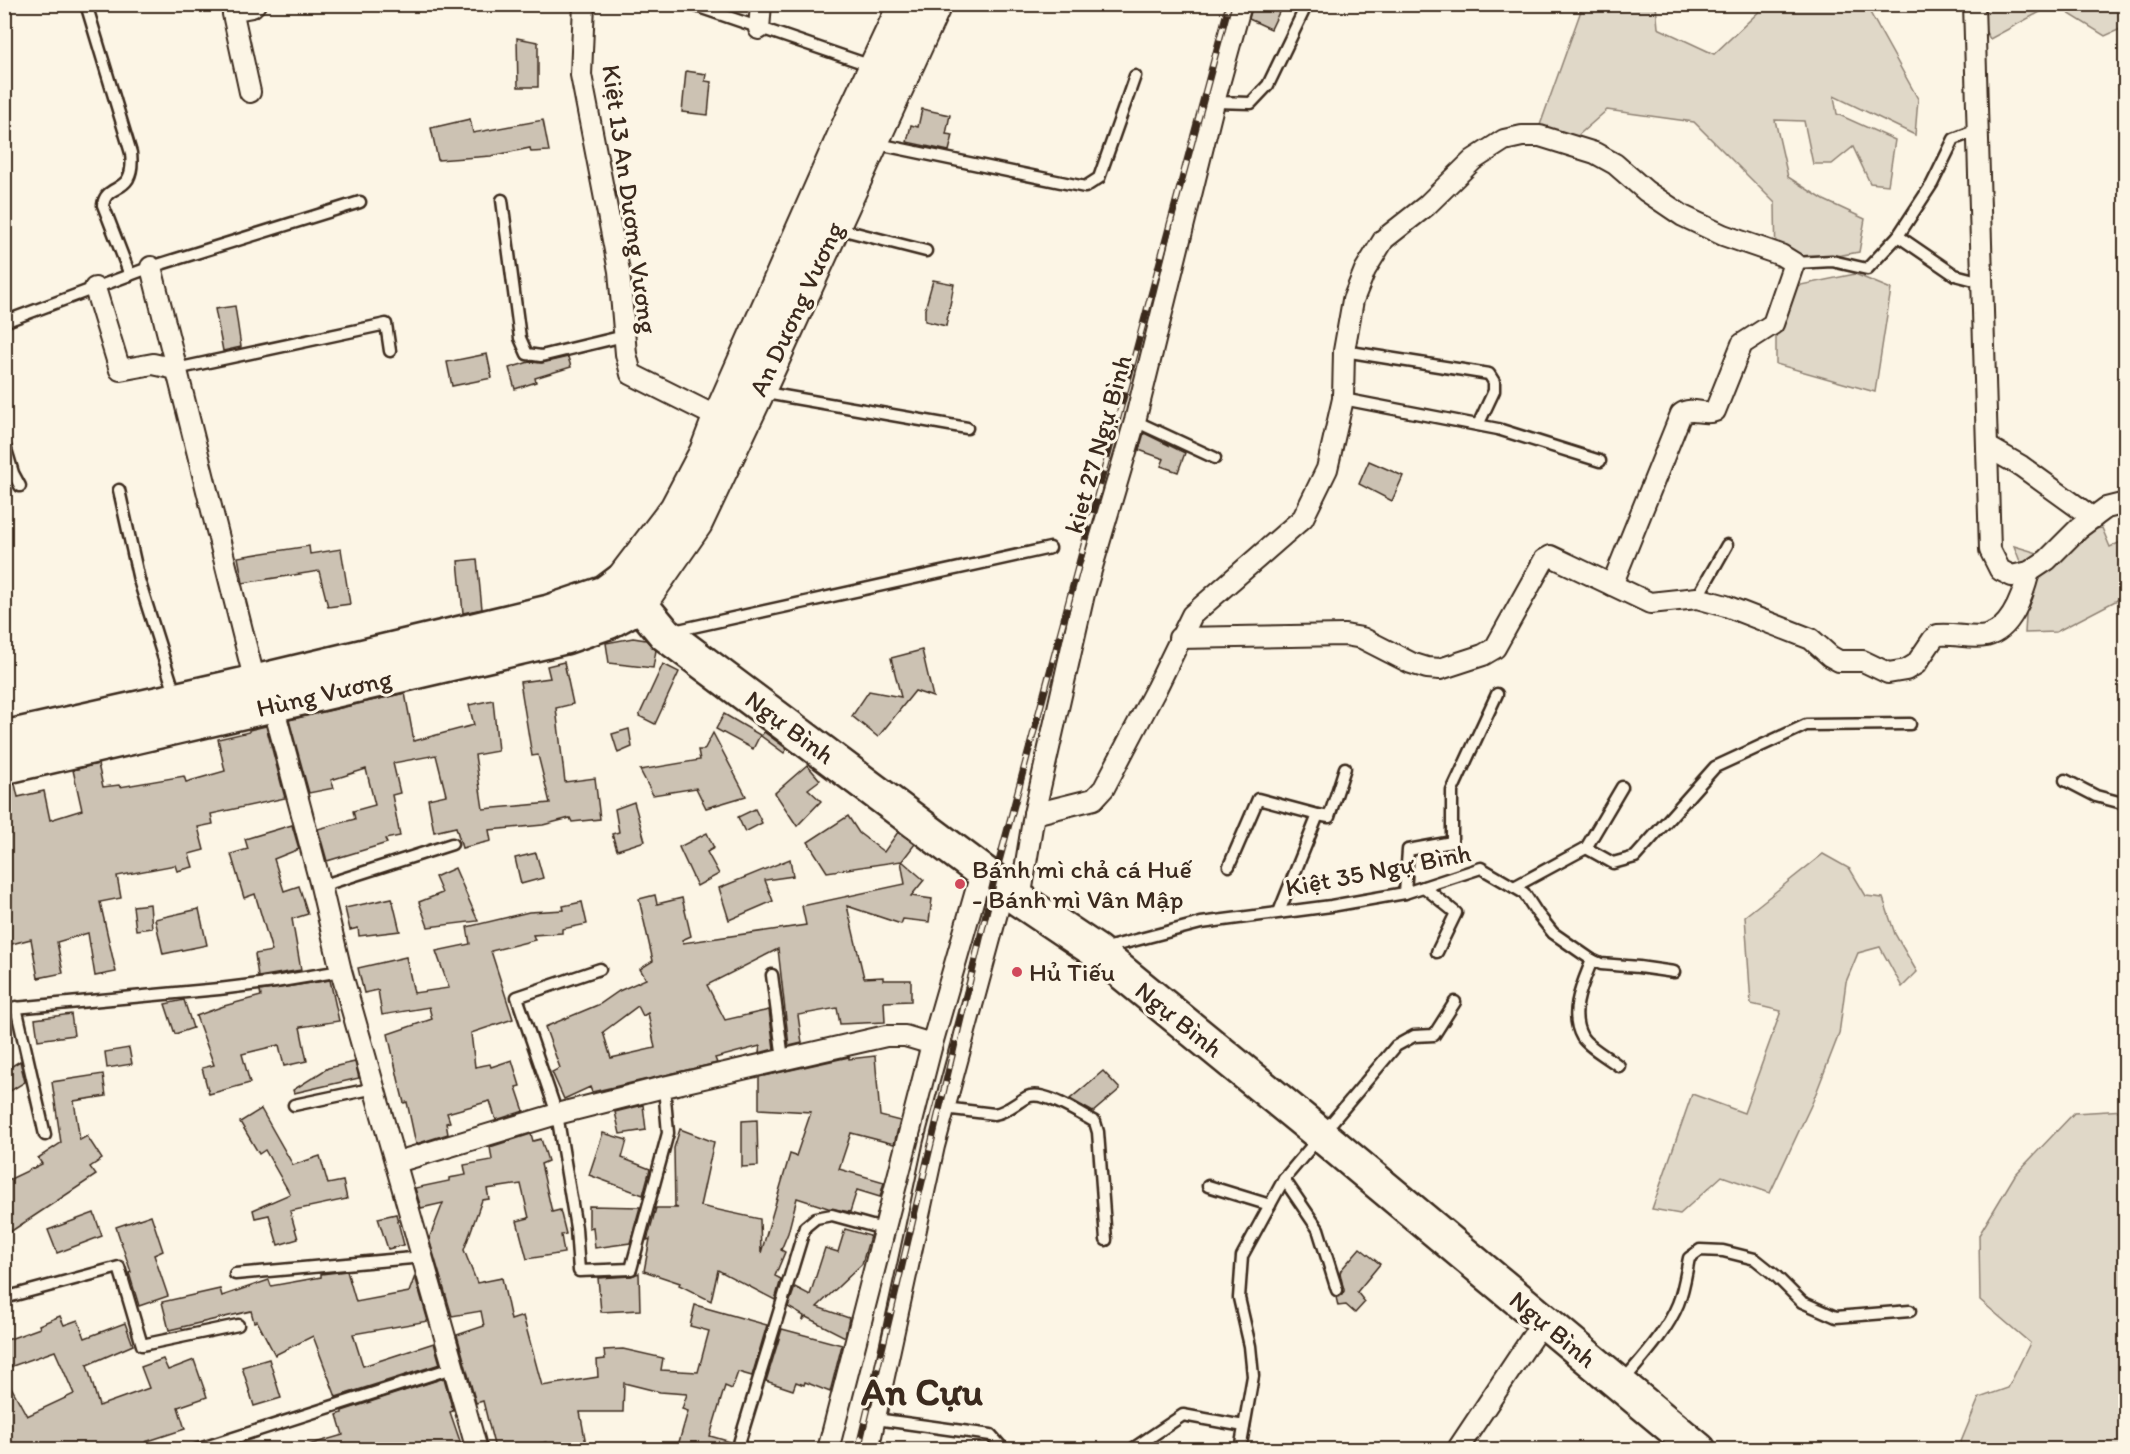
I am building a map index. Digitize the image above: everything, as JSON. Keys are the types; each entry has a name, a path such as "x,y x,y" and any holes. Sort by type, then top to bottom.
{"highway":[{"name":"Hùng Vương","path":"4,767 264,694 565,637 608,622 630,593"},
{"name":"Ngự Bình","path":"630,593 665,633 1002,886 1096,951 1699,1449"},
{"name":"Hùng Vương","path":"4,738 177,700 264,694"}],"main road":[{"name":"An Dương Vương","path":"630,593 706,452 719,418 905,4"},
{"name":"An Dương Vương","path":"630,593 696,523 935,4"}],"street":[{"path":"250,92 233,14 236,10 252,7 255,4"},
{"name":"Kiệt 13 An Dương Vương","path":"584,4 581,75 619,271 626,354 631,375 719,418"},
{"path":"759,29 761,4"},
{"name":"kiet 27 Ngự Bình","path":"1002,886 1034,814 1084,594 1135,421 1214,102 1241,4"},
{"path":"1974,4 1990,550 2000,570 2012,576 2029,572 2047,560 2079,528 2106,508 2126,503"},
{"path":"1034,814 1081,804 1094,799 1104,788 1192,615 1303,518 1327,469 1343,399 1344,351 1353,300 1365,270 1384,239 1426,206 1473,160 1504,140 1522,136 1540,136 1595,153 1615,164 1646,191 1683,216 1723,235 1781,255 1794,263 1773,324 1742,344 1715,411 1711,413 1689,410 1682,414 1612,585"},
{"path":"151,267 176,369 264,694 321,886 341,971 477,1449"},
{"path":"95,288 120,370 153,364 176,369"},
{"path":"1988,447 2021,466 2093,518"},
{"path":"1179,638 1345,635 1362,638 1411,663 1440,669 1483,655 1495,648 1544,560 1551,556 1650,603 1697,598 1726,606 1811,639 1839,661 1863,661 1888,673 1895,673 1916,664 1938,635 1985,636 1998,631 2008,621 2023,597 2029,572"},
{"path":"828,1449 932,1044 1002,886"},
{"path":"868,1449 934,1146 1002,886"},
{"path":"397,1162 557,1114 886,1036 905,1036 932,1044"},
{"path":"1457,1449 1543,1321"}],"lane":[{"path":"86,4 131,153 132,165 126,183 107,195 103,206 130,275"},
{"path":"690,4 876,68"},
{"path":"1214,102 1251,103 1269,85 1307,4"},
{"path":"872,143 1084,187 1099,178 1135,76"},
{"path":"1794,263 1832,261 1867,268 1898,236 1932,184 1954,139 1977,130"},
{"path":"502,200 520,338 527,354 541,356 624,336"},
{"path":"4,322 151,267 360,202"},
{"path":"833,228 926,250"},
{"path":"1898,236 1955,275 1982,282"},
{"path":"176,369 386,324 390,351"},
{"path":"1344,351 1489,374 1494,382 1494,392 1478,425"},
{"path":"758,392 967,428"},
{"path":"1343,399 1498,429 1600,461"},
{"path":"1135,421 1215,458"},
{"path":"4,443 13,473 20,486"},
{"path":"119,490 139,580 177,700"},
{"path":"1697,598 1727,545"},
{"path":"665,633 1050,548"},
{"path":"1406,893 1408,850 1452,842 1452,791 1497,694"},
{"path":"1586,848 1613,863 1635,857 1715,767 1806,725 1910,724"},
{"path":"1229,866 1258,799 1329,817 1345,768"},
{"path":"2065,780 2096,796 2119,804 2126,804"},
{"path":"1514,887 1586,848 1622,787"},
{"path":"1279,912 1318,814"},
{"path":"321,886 452,844"},
{"name":"Kiệt 35 Ngự Bình","path":"1096,951 1201,923 1331,906 1406,893 1481,868 1524,893 1553,933 1592,960 1601,964 1674,972"},
{"path":"1424,887 1456,913 1437,952"},
{"path":"1592,960 1579,996 1576,1018 1582,1038 1619,1066"},
{"path":"600,969 518,997 557,1114 576,1228 579,1271 631,1269 668,1133 664,1087"},
{"path":"4,1009 219,989 341,971"},
{"path":"772,975 783,1059"},
{"path":"1240,1449 1253,1376 1250,1346 1239,1298 1242,1256 1284,1179 1320,1134 1396,1046 1414,1036 1434,1035 1455,1002"},
{"path":"16,1007 45,1135"},
{"path":"294,1105 375,1088"},
{"path":"944,1108 994,1114 1001,1113 1030,1096 1042,1095 1095,1122 1098,1132 1106,1240"},
{"path":"1284,1179 1318,1229 1337,1290"},
{"path":"1208,1186 1270,1205"},
{"path":"737,1449 805,1227 816,1218 832,1215 883,1229"},
{"path":"1620,1385 1658,1338 1670,1318 1678,1304 1689,1258 1700,1250 1724,1251 1755,1259 1802,1302 1836,1317 1910,1311"},
{"path":"235,1274 423,1257"},
{"path":"4,1298 119,1267 142,1346 238,1325"},
{"path":"196,1449 455,1366"},
{"path":"1134,1448 1183,1415 1244,1426"},
{"path":"876,1419 991,1435 1004,1449"}],"shaded area":[{"path":"1583,5 1656,5 1658,28 1714,54 1766,5 1863,5 1868,9 1918,99 1915,135 1834,96 1837,114 1895,140 1888,185 1870,183 1853,147 1832,164 1813,164 1804,121 1775,120 1788,177 1824,200 1865,219 1859,252 1776,267 1775,203 1694,122 1607,110 1574,139 1539,128"},
{"path":"1979,5 2053,5 1990,39 1974,12"},
{"path":"2055,5 2125,5 2125,27 2105,36"},
{"path":"1855,274 1891,289 1875,392 1776,364 1776,290"},
{"path":"2102,528 2110,547 2125,540 2125,596 2056,632 2025,633 2028,582 2014,546 2041,554 2073,532"},
{"path":"1823,854 1850,869 1866,896 1883,898 1895,934 1917,972 1902,987 1880,947 1858,953 1846,982 1839,1034 1813,1101 1770,1193 1722,1176 1680,1214 1652,1209 1692,1094 1744,1113 1781,1011 1751,1004 1745,916"},
{"path":"2125,1110 2125,1449 1958,1449 1979,1398 2008,1388 2030,1343 1980,1300 1979,1235 2015,1175 2074,1113"}],"building":[{"path":"1253,4 1283,4 1271,29 1249,19"},
{"path":"517,38 538,42 538,87 518,87"},
{"path":"686,71 706,74 705,81 711,82 708,115 682,112"},
{"path":"922,109 950,115 946,134 953,135 949,151 907,142 911,125 918,127"},
{"path":"470,119 473,133 543,120 549,151 531,152 530,148 491,156 438,160 431,128"},
{"path":"933,280 954,284 946,326 925,321 925,309"},
{"path":"235,306 241,347 223,351 215,309"},
{"path":"487,354 492,378 452,386 447,362"},
{"path":"568,357 571,367 535,378 536,382 515,389 509,368 529,362 542,363"},
{"path":"1144,433 1185,453 1178,472 1161,466 1164,459 1139,450"},
{"path":"1369,461 1403,476 1392,501 1359,484"},
{"path":"309,546 310,554 341,549 350,604 328,607 319,571 243,583 238,557"},
{"path":"477,559 482,609 463,613 458,561"},
{"path":"633,638 646,640 656,650 653,668 609,663 606,643"},
{"path":"922,650 933,697 915,691 878,737 852,716 869,691 901,697 891,658"},
{"path":"564,662 573,704 556,708 565,782 595,778 600,819 572,822 570,818 543,825 489,830 491,841 462,848 456,827 434,832 428,799 446,795 436,755 393,763 400,793 392,795 400,836 385,839 387,843 327,861 318,829 355,819 353,811 375,805 366,769 331,780 334,788 309,793 289,720 405,693 414,741 474,725 469,705 493,700 498,751 475,755 483,809 550,803 538,755 532,756 520,682 550,678 547,666"},
{"path":"663,664 679,672 655,724 639,716"},
{"path":"724,714 760,735 753,749 716,729"},
{"path":"266,726 285,798 211,814 213,824 198,827 204,850 189,854 193,867 177,871 175,865 117,876 121,898 100,902 116,972 95,976 88,933 57,942 63,973 38,978 31,939 4,946 4,785 15,784 18,797 44,791 50,820 82,810 73,770 98,764 103,787 119,785 120,787 184,776 186,782 225,771 218,739"},
{"path":"629,729 632,747 618,753 612,734"},
{"path":"764,732 787,749 784,753 761,736"},
{"path":"713,733 746,796 706,808 696,788 653,795 640,770 700,760 698,750 704,750"},
{"path":"807,765 820,780 808,789 821,801 797,826 775,793"},
{"path":"634,802 645,841 617,850 612,834 619,832 615,809"},
{"path":"755,809 762,823 745,832 738,817"},
{"path":"848,816 859,833 884,852 898,832 915,844 902,861 924,880 911,896 932,899 929,922 903,919 901,924 847,906 864,978 883,977 883,980 911,980 911,1001 884,1002 885,1022 840,1024 837,1008 798,1015 802,1043 789,1046 778,949 707,985 725,1020 769,1010 774,1049 759,1053 760,1046 715,1058 717,1063 592,1092 590,1087 564,1099 552,1072 560,1068 545,1027 600,1004 619,991 646,979 640,969 653,961 639,899 655,895 657,904 682,898 691,936 682,940 683,943 806,925 802,906 905,884 901,861 827,872 808,842","holes":["638,1006 643,1016 648,1013 655,1048 611,1058 603,1032"]},
{"path":"292,825 299,849 274,859 284,891 299,886 308,914 292,919 301,970 258,977 255,954 272,951 255,894 244,898 231,854 248,849 245,839"},
{"path":"707,833 714,848 707,852 719,874 697,886 679,847"},
{"path":"536,853 543,878 521,884 515,858"},
{"path":"790,859 793,876 765,880 773,901 729,920 719,888"},
{"path":"455,868 478,921 428,927 419,902 442,893 435,877"},
{"path":"392,898 400,931 359,936 358,928 350,930 345,908"},
{"path":"582,902 587,924 562,929 562,933 533,935 535,940 491,951 513,1019 471,1033 475,1067 490,1064 491,1067 512,1060 520,1086 516,1087 524,1111 496,1120 490,1101 447,1113 450,1122 446,1123 448,1134 416,1144 388,1034 432,1019 429,1007 382,1015 378,990 364,993 358,968 406,957 414,993 449,988 436,951 470,944 467,927 529,912 564,910 563,906"},
{"path":"150,904 152,928 136,930 133,906"},
{"path":"199,909 207,945 163,954 155,919"},
{"path":"330,980 339,1021 300,1027 307,1061 284,1066 279,1045 242,1054 250,1083 209,1094 202,1068 214,1065 196,1016 261,996 260,991"},
{"path":"184,1000 193,1028 175,1034 165,1004"},
{"path":"71,1014 74,1035 38,1040 35,1019"},
{"path":"129,1048 132,1064 107,1068 105,1052"},
{"path":"875,1056 880,1116 900,1121 894,1144 851,1133 839,1169 884,1182 880,1197 857,1190 850,1212 797,1198 781,1250 785,1252 775,1276 781,1279 775,1300 718,1270 711,1301 679,1285 680,1283 644,1271 650,1239 647,1240 656,1208 678,1208 675,1207 674,1148 680,1129 714,1142 700,1206 760,1219 761,1253 790,1154 796,1156 811,1112 759,1109 759,1077 849,1057 849,1059"},
{"path":"20,1061 25,1082 4,1095 4,1071"},
{"path":"355,1062 359,1078 294,1093 293,1090 328,1068"},
{"path":"1103,1071 1120,1089 1093,1112 1070,1099"},
{"path":"103,1074 106,1096 74,1101 80,1140 87,1136 102,1159 90,1167 96,1175 4,1236 4,1182 42,1164 38,1158 61,1143 52,1082"},
{"path":"643,1105 646,1130 620,1134 615,1112"},
{"path":"261,1109 293,1165 320,1156 328,1184 343,1181 347,1199 290,1211 298,1239 278,1245 269,1215 255,1218 253,1210 290,1194 265,1150 259,1154 240,1122"},
{"path":"757,1120 758,1166 742,1167 742,1121"},
{"path":"603,1133 627,1140 622,1158 650,1169 643,1195 589,1175"},
{"path":"531,1134 533,1141 541,1139 548,1161 541,1164 552,1212 560,1210 566,1234 561,1235 564,1253 527,1259 517,1221 529,1218 521,1184 487,1189 489,1199 482,1200 464,1250 477,1283 502,1278 511,1320 523,1316 542,1386 598,1377 597,1360 605,1359 604,1350 623,1349 663,1358 661,1370 698,1372 709,1331 690,1326 695,1305 767,1325 752,1376 738,1372 732,1389 725,1386 710,1436 731,1442 730,1449 677,1449 688,1411 682,1409 687,1394 660,1392 624,1383 623,1412 580,1412 586,1444 548,1449 546,1442 511,1449 495,1449 483,1401 476,1403 457,1335 484,1326 481,1311 452,1316 429,1239 443,1203 421,1208 415,1188 466,1175 464,1165 492,1160 490,1147"},
{"path":"589,1206 640,1207 630,1243 595,1248 593,1227 589,1228"},
{"path":"94,1213 102,1236 57,1253 48,1230"},
{"path":"396,1214 404,1245 388,1249 378,1218"},
{"path":"151,1215 163,1251 154,1255 168,1296 139,1306 129,1273 131,1272 116,1227"},
{"path":"845,1229 870,1236 862,1264 817,1307 849,1318 845,1337 806,1317 803,1320 804,1316 788,1307 795,1287 810,1295 825,1248 838,1252"},
{"path":"1360,1248 1380,1264 1357,1292 1365,1302 1355,1313 1346,1305 1338,1306 1336,1297 1342,1295 1344,1291 1341,1270"},
{"path":"347,1271 356,1302 409,1292 415,1276 428,1321 353,1334 363,1366 434,1343 440,1364 336,1397 313,1336 275,1355 257,1321 254,1322 251,1311 169,1330 162,1302 220,1289 222,1296 269,1280 271,1286 321,1277 321,1274"},
{"path":"639,1273 640,1310 601,1312 598,1278 631,1276"},
{"path":"60,1316 64,1325 78,1320 85,1338 125,1323 133,1345 87,1365 99,1406 149,1388 141,1367 163,1359 168,1370 194,1360 207,1397 178,1407 185,1429 145,1442 146,1447 135,1449 4,1449 4,1374 27,1416 74,1394 55,1351 4,1369 4,1341 40,1328 39,1325"},
{"path":"782,1329 842,1345 830,1392 805,1382 804,1385 796,1382 793,1390 766,1381"},
{"path":"269,1359 281,1398 254,1406 242,1367"},
{"path":"444,1378 453,1411 450,1412 461,1444 446,1449 308,1449 308,1445 343,1435 337,1415 342,1411"}],"railway":[{"path":"858,1450 994,880 1229,4"}],"place":[{"name":"Bánh mì chả cá Huế - Bánh mì Vân Mập","path":"960,884"},
{"name":"Hủ Tiếu","path":"1017,972"}],"district":[{"name":"An Cựu","path":"922,1392"}]}
